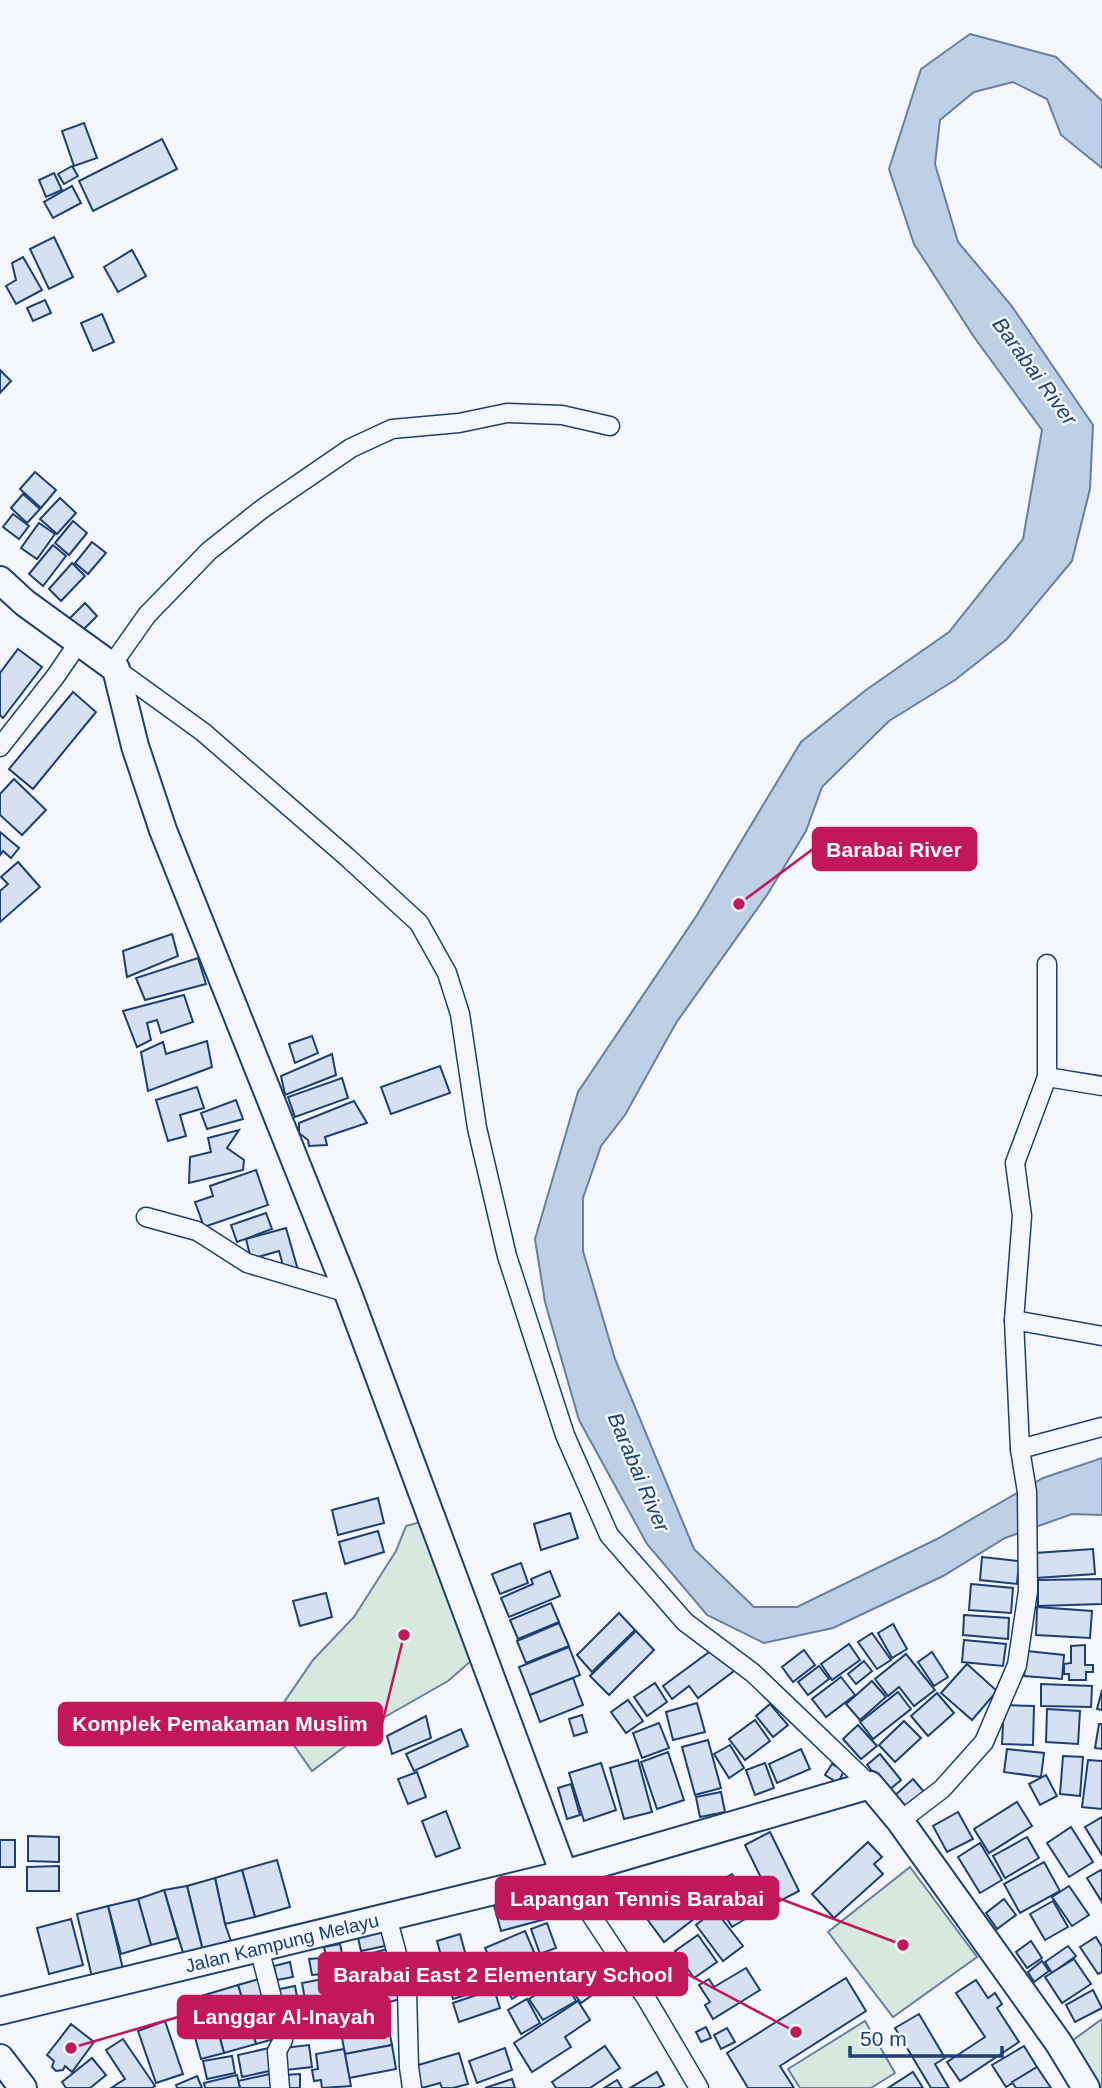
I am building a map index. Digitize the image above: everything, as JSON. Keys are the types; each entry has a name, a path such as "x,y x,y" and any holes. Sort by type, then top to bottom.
{"main road":[{"path":"0,580 25,603 114,667 135,746 163,830 348,1293 564,1874"},
{"path":"870,1785 900,1821 1058,2042 1086,2088"},
{"name":"Jalan Kampung Melayu","path":"0,2011 564,1874 870,1785"}],"street":[{"path":"610,426 562,415 507,413 459,423 392,429 351,448 262,509 209,551 147,615 114,667 203,732 419,923 447,973 460,1014 477,1128 507,1256 565,1435 608,1535 685,1622 753,1673 870,1785"},
{"path":"0,747 79,642"},
{"path":"900,1821 942,1789 984,1742 1017,1665 1028,1591 1027,1492 1020,1448 1014,1320 1022,1216 1015,1163 1047,1077 1047,964"},
{"path":"1047,1077 1102,1086"},
{"path":"146,1217 197,1231 247,1263 348,1293"},
{"path":"1014,1320 1102,1336"},
{"path":"1020,1448 1102,1427"},
{"path":"564,1874 646,1998 699,2088"},
{"path":"387,1917 407,1991 412,2088"},
{"path":"259,1948 283,2040 277,2051 280,2088"}],"shaded area":[{"path":"428,1520 479,1654 448,1681 383,1718 312,1771 274,1717 313,1660 354,1617 396,1551 406,1526"},
{"path":"910,1867 977,1957 893,2017 828,1932"},
{"path":"1102,2019 1102,2088 1096,2088 1069,2043"},
{"path":"865,2021 895,2073 871,2088 800,2088 788,2069"}],"water":[{"path":"970,34 1056,57 1102,101 1102,168 1061,135 1047,99 1013,82 974,92 940,120 935,164 958,242 1011,305 1093,425 1090,489 1072,561 1007,639 955,680 889,721 822,787 806,831 767,895 676,1023 625,1115 601,1146 583,1198 583,1251 615,1359 694,1549 754,1607 797,1607 937,1539 1043,1478 1102,1458 1102,1515 1072,1514 1005,1538 943,1576 833,1628 764,1643 707,1615 647,1544 579,1420 545,1302 535,1239 578,1092 697,915 801,742 866,690 949,632 1023,539 1042,430 974,337 914,244 889,169 921,69"}],"building":[{"path":"84,123 97,158 74,166 62,131"},
{"path":"162,139 177,169 93,211 79,181"},
{"path":"72,166 78,176 64,184 58,174"},
{"path":"54,173 62,190 46,197 39,180"},
{"path":"72,186 81,203 53,218 44,202"},
{"path":"54,237 73,277 49,289 30,249"},
{"path":"132,250 146,276 118,292 104,267"},
{"path":"23,257 42,290 16,304 6,286 16,280 12,263"},
{"path":"45,300 51,313 33,321 27,308"},
{"path":"102,314 114,342 93,351 81,323"},
{"path":"0,370 11,381 0,393"},
{"path":"35,472 56,490 41,508 20,489"},
{"path":"23,494 40,509 27,523 11,508"},
{"path":"60,498 76,513 57,534 40,519"},
{"path":"13,514 29,526 19,539 3,527"},
{"path":"73,521 87,533 69,555 55,543"},
{"path":"39,523 55,534 37,559 21,548"},
{"path":"92,542 106,553 88,574 75,563"},
{"path":"53,545 66,556 43,586 29,574"},
{"path":"72,563 85,576 61,601 49,589"},
{"path":"85,603 97,616 81,632 69,619"},
{"path":"18,649 42,667 3,718 0,715 0,673"},
{"path":"73,692 96,712 33,789 9,769"},
{"path":"14,779 46,810 22,835 0,815 0,794"},
{"path":"0,832 19,848 11,858 3,851 0,855"},
{"path":"18,862 40,887 0,922 0,891 8,884 1,877"},
{"path":"172,934 178,956 127,977 123,951"},
{"path":"198,958 206,984 145,1000 136,978"},
{"path":"184,995 193,1022 161,1033 157,1020 147,1023 151,1040 137,1047 123,1011"},
{"path":"312,1036 318,1053 295,1063 289,1044"},
{"path":"207,1041 212,1067 148,1091 141,1052 163,1042 166,1054"},
{"path":"332,1054 336,1075 285,1095 281,1076"},
{"path":"440,1066 450,1093 391,1114 381,1087"},
{"path":"342,1078 348,1098 295,1117 288,1097"},
{"path":"197,1087 204,1108 180,1115 186,1136 168,1141 156,1100"},
{"path":"236,1100 243,1119 207,1129 201,1113"},
{"path":"354,1101 367,1123 325,1137 327,1145 309,1146 308,1140 299,1133 299,1123"},
{"path":"239,1130 227,1148 244,1160 243,1170 189,1183 190,1157 211,1152 208,1138"},
{"path":"256,1170 268,1205 204,1227 195,1202 213,1196 210,1186"},
{"path":"266,1213 272,1229 237,1242 231,1225"},
{"path":"286,1228 298,1270 285,1273 279,1251 251,1259 246,1239"},
{"path":"378,1498 384,1523 338,1535 332,1510"},
{"path":"570,1513 578,1538 541,1550 534,1524"},
{"path":"378,1531 384,1552 345,1564 339,1542"},
{"path":"1093,1549 1095,1574 1036,1578 1035,1553"},
{"path":"982,1557 1019,1561 1017,1584 980,1580"},
{"path":"521,1563 528,1583 500,1594 492,1574"},
{"path":"550,1571 560,1596 509,1617 501,1598 533,1584 531,1579"},
{"path":"1102,1579 1102,1604 1038,1606 1038,1580"},
{"path":"971,1584 1013,1588 1011,1613 969,1610"},
{"path":"326,1593 332,1617 300,1626 293,1601"},
{"path":"551,1603 559,1622 518,1639 510,1620"},
{"path":"1037,1607 1092,1611 1090,1638 1036,1635"},
{"path":"619,1613 635,1630 592,1672 577,1655"},
{"path":"964,1615 1009,1618 1008,1639 963,1635"},
{"path":"559,1623 569,1646 526,1663 517,1641"},
{"path":"893,1624 907,1649 892,1658 878,1633"},
{"path":"636,1631 654,1650 609,1695 590,1676"},
{"path":"872,1633 891,1660 877,1669 858,1642"},
{"path":"964,1640 1006,1644 1003,1666 962,1662"},
{"path":"849,1644 860,1660 832,1680 821,1664"},
{"path":"1085,1645 1085,1665 1093,1665 1093,1672 1086,1672 1086,1680 1069,1680 1069,1674 1064,1674 1064,1664 1071,1663 1071,1646"},
{"path":"569,1647 580,1675 530,1695 519,1667"},
{"path":"716,1647 734,1671 698,1698 689,1686 672,1699 663,1686"},
{"path":"804,1650 815,1665 793,1682 782,1667"},
{"path":"1027,1651 1064,1655 1062,1679 1024,1676"},
{"path":"932,1652 948,1677 934,1686 918,1662"},
{"path":"906,1654 935,1690 914,1706 899,1687 888,1696 875,1679"},
{"path":"864,1661 872,1671 856,1684 848,1674"},
{"path":"967,1664 997,1691 972,1720 941,1693"},
{"path":"819,1666 829,1679 808,1695 798,1682"},
{"path":"841,1677 855,1695 826,1717 812,1699"},
{"path":"573,1678 583,1705 540,1722 530,1695"},
{"path":"872,1681 886,1697 860,1720 846,1704"},
{"path":"655,1683 667,1702 647,1716 634,1697"},
{"path":"1041,1684 1092,1686 1091,1707 1041,1706"},
{"path":"1102,1690 1102,1710 1097,1709"},
{"path":"898,1692 911,1709 873,1739 860,1722"},
{"path":"937,1693 954,1713 928,1736 911,1716"},
{"path":"628,1700 643,1721 626,1733 611,1712"},
{"path":"697,1703 705,1732 673,1740 666,1712"},
{"path":"770,1704 788,1725 773,1737 756,1716"},
{"path":"1004,1705 1034,1706 1033,1745 1002,1744"},
{"path":"1047,1709 1080,1711 1078,1744 1046,1742"},
{"path":"582,1715 587,1732 574,1736 569,1719"},
{"path":"426,1716 431,1738 392,1754 387,1736"},
{"path":"755,1720 770,1741 745,1760 729,1739"},
{"path":"904,1721 921,1738 895,1762 879,1745"},
{"path":"659,1723 669,1748 642,1758 633,1733"},
{"path":"1099,1724 1102,1724 1102,1749 1095,1748"},
{"path":"858,1725 877,1746 861,1759 843,1739"},
{"path":"461,1729 468,1746 414,1771 406,1754"},
{"path":"708,1740 721,1788 695,1795 682,1747"},
{"path":"730,1745 744,1768 729,1778 714,1754"},
{"path":"801,1749 810,1769 777,1783 769,1764"},
{"path":"1007,1749 1044,1753 1041,1777 1004,1772"},
{"path":"668,1752 684,1800 657,1809 641,1762"},
{"path":"880,1754 901,1780 888,1791 867,1765"},
{"path":"1063,1756 1083,1757 1080,1796 1060,1794"},
{"path":"638,1760 652,1812 624,1819 610,1768"},
{"path":"1088,1760 1102,1761 1102,1809 1082,1807"},
{"path":"601,1763 616,1810 584,1821 569,1773"},
{"path":"765,1763 774,1788 755,1795 746,1770"},
{"path":"832,1764 844,1771 838,1783 825,1775"},
{"path":"417,1772 426,1797 408,1804 398,1779"},
{"path":"1046,1775 1057,1796 1040,1805 1029,1784"},
{"path":"913,1779 925,1793 905,1812 892,1798"},
{"path":"571,1784 580,1815 567,1819 558,1788"},
{"path":"721,1792 725,1812 700,1817 696,1797"},
{"path":"1017,1802 1032,1826 989,1853 974,1829"},
{"path":"446,1811 460,1848 436,1857 422,1821"},
{"path":"958,1812 973,1839 947,1852 933,1826"},
{"path":"1102,1817 1102,1855 1085,1827"},
{"path":"1071,1827 1093,1862 1069,1877 1047,1843"},
{"path":"770,1832 799,1891 774,1904 745,1845"},
{"path":"28,1836 59,1837 59,1862 28,1861"},
{"path":"1027,1837 1039,1858 1005,1878 993,1856"},
{"path":"0,1840 15,1840 15,1867 0,1867"},
{"path":"868,1842 882,1857 874,1864 883,1874 834,1918 812,1894"},
{"path":"980,1843 1002,1880 980,1893 958,1857"},
{"path":"277,1860 290,1907 255,1917 242,1870"},
{"path":"1044,1862 1060,1891 1020,1913 1004,1884"},
{"path":"59,1866 59,1891 27,1891 27,1867"},
{"path":"242,1870 255,1917 225,1924 215,1878"},
{"path":"1101,1870 1102,1872 1102,1902 1087,1878"},
{"path":"732,1874 755,1913 732,1927 708,1888"},
{"path":"681,1877 695,1896 701,1891 712,1905 664,1942 639,1908"},
{"path":"215,1878 232,1944 203,1951 187,1886"},
{"path":"187,1886 203,1951 184,1956 164,1890"},
{"path":"1069,1886 1089,1915 1072,1926 1052,1897"},
{"path":"545,1888 553,1917 501,1931 493,1902"},
{"path":"164,1890 178,1938 151,1945 138,1899"},
{"path":"138,1899 151,1945 121,1954 108,1906"},
{"path":"1004,1899 1016,1915 997,1929 986,1913"},
{"path":"1053,1901 1068,1927 1045,1940 1030,1914"},
{"path":"108,1906 123,1969 92,1977 77,1914"},
{"path":"715,1910 743,1946 723,1961 696,1925"},
{"path":"71,1919 83,1965 49,1974 37,1928"},
{"path":"547,1923 556,1948 540,1954 531,1929"},
{"path":"381,1927 385,1946 361,1951 357,1933"},
{"path":"525,1931 534,1952 508,1963 505,1955 491,1961 485,1948"},
{"path":"460,1934 476,1992 453,1999 437,1941"},
{"path":"698,1935 717,1962 694,1978 675,1951"},
{"path":"1096,1937 1102,1947 1102,1972 1098,1974 1080,1947"},
{"path":"1031,1941 1042,1958 1027,1968 1016,1952"},
{"path":"340,1944 343,1958 327,1961 324,1947"},
{"path":"1068,1946 1076,1956 1052,1973 1045,1962"},
{"path":"391,1948 404,1998 371,2007 358,1957"},
{"path":"537,1954 550,1977 512,1999 499,1976"},
{"path":"358,1957 371,2007 339,2015 327,1964"},
{"path":"322,1958 324,1974 312,1975 309,1959"},
{"path":"1074,1959 1091,1984 1062,2003 1045,1977"},
{"path":"1042,1961 1049,1971 1034,1982 1028,1972"},
{"path":"290,1962 293,1977 277,1980 274,1966"},
{"path":"746,1968 760,1990 713,2019 705,2005 710,2002 699,1985 709,1979 714,1987"},
{"path":"583,1977 595,1993 581,2003 570,1988"},
{"path":"328,1978 337,2028 311,2032 302,1983"},
{"path":"563,1978 576,2001 543,2020 529,1999"},
{"path":"846,1978 866,2011 780,2066 794,2088 748,2088 727,2053"},
{"path":"259,1979 274,2039 256,2044 238,1985"},
{"path":"976,1980 988,1998 995,1993 1002,2004 997,2008 1019,2042 960,2081 947,2062 985,2037 956,1993"},
{"path":"238,1985 256,2044 224,2053 208,1994"},
{"path":"295,1986 303,2028 283,2032 275,1990"},
{"path":"494,1989 500,2008 459,2022 453,2003"},
{"path":"1093,1990 1102,2008 1075,2022 1066,2005"},
{"path":"208,1994 224,2053 201,2059 185,2001"},
{"path":"527,1999 540,2023 521,2034 508,2010"},
{"path":"578,2001 590,2020 565,2037 571,2047 532,2072 514,2043"},
{"path":"919,2014 945,2058 935,2064 949,2088 931,2088 895,2028"},
{"path":"387,2019 392,2045 345,2054 340,2027"},
{"path":"165,2021 183,2074 156,2083 138,2031"},
{"path":"71,2024 94,2042 72,2072 65,2066 63,2070 56,2071 52,2067 54,2061 47,2055"},
{"path":"706,2027 711,2038 701,2042 696,2032"},
{"path":"727,2028 735,2042 721,2049 714,2035"},
{"path":"123,2039 155,2086 152,2088 111,2088 125,2079 106,2050"},
{"path":"309,2045 312,2067 286,2070 284,2048"},
{"path":"392,2045 396,2069 349,2078 345,2054"},
{"path":"605,2046 620,2068 590,2088 556,2088 552,2082"},
{"path":"1024,2046 1037,2067 1006,2087 992,2065"},
{"path":"269,2048 274,2070 242,2077 238,2055"},
{"path":"505,2048 512,2070 477,2083 469,2061"},
{"path":"344,2049 351,2086 322,2088 321,2080 314,2081 312,2070 318,2069 316,2054"},
{"path":"459,2053 468,2084 442,2088 440,2083 422,2088 415,2066"},
{"path":"232,2056 235,2073 207,2079 203,2061"},
{"path":"92,2058 106,2075 90,2088 66,2088 62,2082"},
{"path":"1037,2067 1051,2088 1016,2088 1012,2082"},
{"path":"657,2072 664,2085 658,2088 630,2088"},
{"path":"913,2072 923,2088 888,2088"},
{"path":"270,2074 273,2088 240,2088 238,2081"},
{"path":"300,2074 300,2088 285,2088 284,2075"},
{"path":"237,2075 240,2088 205,2088 204,2083"},
{"path":"197,2076 202,2088 177,2088 176,2085"},
{"path":"512,2079 515,2088 485,2088"},
{"path":"617,2080 622,2088 604,2088"}],"place":[{"name":"Barabai River","path":"739,904"},
{"name":"Komplek Pemakaman Muslim","path":"404,1635"},
{"name":"Lapangan Tennis Barabai","path":"903,1945"},
{"name":"Barabai East 2 Elementary School","path":"796,2032"},
{"name":"Langgar Al-Inayah","path":"71,2048"}]}
